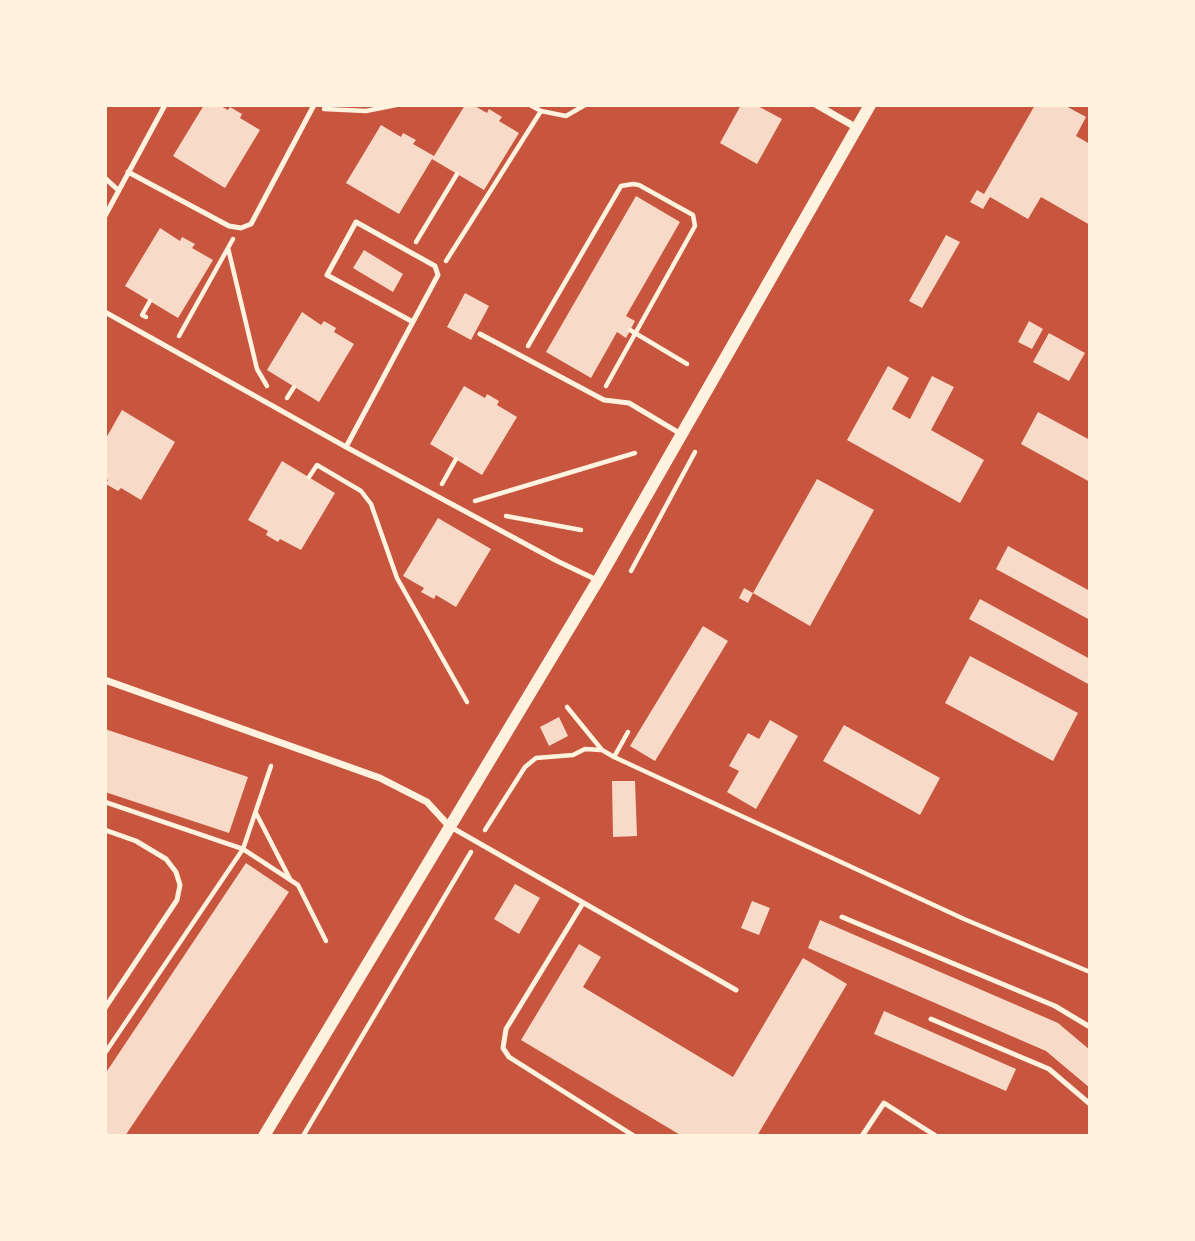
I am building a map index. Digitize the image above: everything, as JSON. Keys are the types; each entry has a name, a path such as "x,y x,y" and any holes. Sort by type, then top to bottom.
{"street":[{"path":"817,105 857,128"},
{"path":"265,1136 598,580 870,105"},
{"path":"105,680 380,778 427,802 449,826"}],"lane":[{"path":"105,216 165,105"},
{"path":"128,172 229,226 241,228 251,225 314,107"},
{"path":"105,178 118,190"},
{"path":"346,447 413,322 438,275 435,266 356,222 327,275 413,322"},
{"path":"105,312 346,447 557,561 598,580"},
{"path":"480,334 599,397 629,403 681,435"},
{"path":"449,826 736,990"},
{"path":"105,831 136,841 166,859 176,872 180,889 177,900 105,1008"},
{"path":"583,903 506,1029 503,1048 509,1057 634,1136"},
{"path":"842,917 1055,1006 1090,1027"},
{"path":"931,1019 1049,1069 1090,1104"},
{"path":"862,1136 884,1102 936,1136"}],"path":[{"path":"314,107 366,111 396,105"},
{"path":"530,105 541,111 566,116 585,105"},
{"path":"438,275 541,111"},
{"path":"410,252 457,174"},
{"path":"523,356 621,186 633,184 682,209 695,219 693,233 633,332 599,397"},
{"path":"179,336 228,248 257,369 267,387"},
{"path":"142,315 150,301"},
{"path":"633,332 687,364"},
{"path":"287,398 294,387"},
{"path":"631,570 699,445"},
{"path":"476,510 466,504 635,453"},
{"path":"439,489 456,459"},
{"path":"309,477 317,465 361,491 371,504 397,579 467,702"},
{"path":"502,515 581,530"},
{"path":"567,707 602,750 614,757 964,919 1090,972"},
{"path":"614,757 628,732"},
{"path":"303,1136 477,842 525,767 536,758 573,755 585,749 602,750"},
{"path":"105,1053 243,849 271,766"},
{"path":"105,802 243,849 298,885 326,941"},
{"path":"256,812 291,880"}],"building":[{"path":"204,105 219,105 228,110 230,107 242,114 240,118 260,130 225,188 173,156"},
{"path":"465,105 473,105 487,113 489,109 502,117 499,121 519,133 484,190 432,159 399,214 346,183 381,125 401,137 403,133 416,140 413,144 434,156"},
{"path":"741,105 756,105 782,119 757,164 720,143"},
{"path":"1035,105 1064,105 1086,117 1076,136 1090,144 1090,225 1041,197 1028,219 990,197 983,209 970,202 977,190 984,194"},
{"path":"636,196 680,222 626,316 635,321 626,338 617,332 591,378 546,352"},
{"path":"160,228 180,241 182,237 195,244 192,248 213,260 178,318 125,286"},
{"path":"946,235 960,242 922,308 909,301"},
{"path":"364,250 403,274 393,292 353,268"},
{"path":"465,293 489,306 471,340 447,327"},
{"path":"302,312 321,325 324,321 336,328 334,332 354,344 319,402 267,370"},
{"path":"1029,321 1043,329 1032,349 1018,342"},
{"path":"1049,333 1085,353 1069,381 1033,362"},
{"path":"888,366 909,378 892,409 910,419 932,376 954,387 931,430 984,460 960,503 847,440"},
{"path":"464,386 485,398 487,394 499,401 497,405 517,417 482,475 430,444"},
{"path":"122,410 175,442 141,500 121,488 118,491 106,484 105,440"},
{"path":"1038,412 1090,440 1090,482 1021,444"},
{"path":"282,461 335,493 301,550 280,539 278,542 266,535 268,531 248,520"},
{"path":"817,479 874,510 810,626 753,593"},
{"path":"438,518 491,549 456,607 436,595 434,599 421,592 424,588 403,576"},
{"path":"1008,546 1090,591 1090,620 996,569"},
{"path":"744,588 753,593 748,603 739,598"},
{"path":"980,599 1090,659 1090,685 969,619"},
{"path":"703,626 728,641 655,761 630,746"},
{"path":"970,656 1078,713 1053,761 945,703"},
{"path":"559,717 568,736 549,746 540,727"},
{"path":"770,720 798,736 756,809 727,792 739,771 729,766 748,733 759,739"},
{"path":"844,725 940,778 920,815 823,761"},
{"path":"105,729 248,777 229,833 105,792"},
{"path":"612,781 635,781 637,836 613,837"},
{"path":"246,863 289,892 125,1136 105,1136 105,1074"},
{"path":"515,884 540,898 519,934 494,919"},
{"path":"752,901 770,908 759,935 741,928"},
{"path":"820,920 1058,1023 1090,1050 1090,1088 1046,1051 808,948"},
{"path":"579,944 601,957 583,987 733,1077 803,958 847,984 757,1136 682,1136 521,1040"},
{"path":"884,1011 1016,1069 1006,1091 874,1034"}]}
